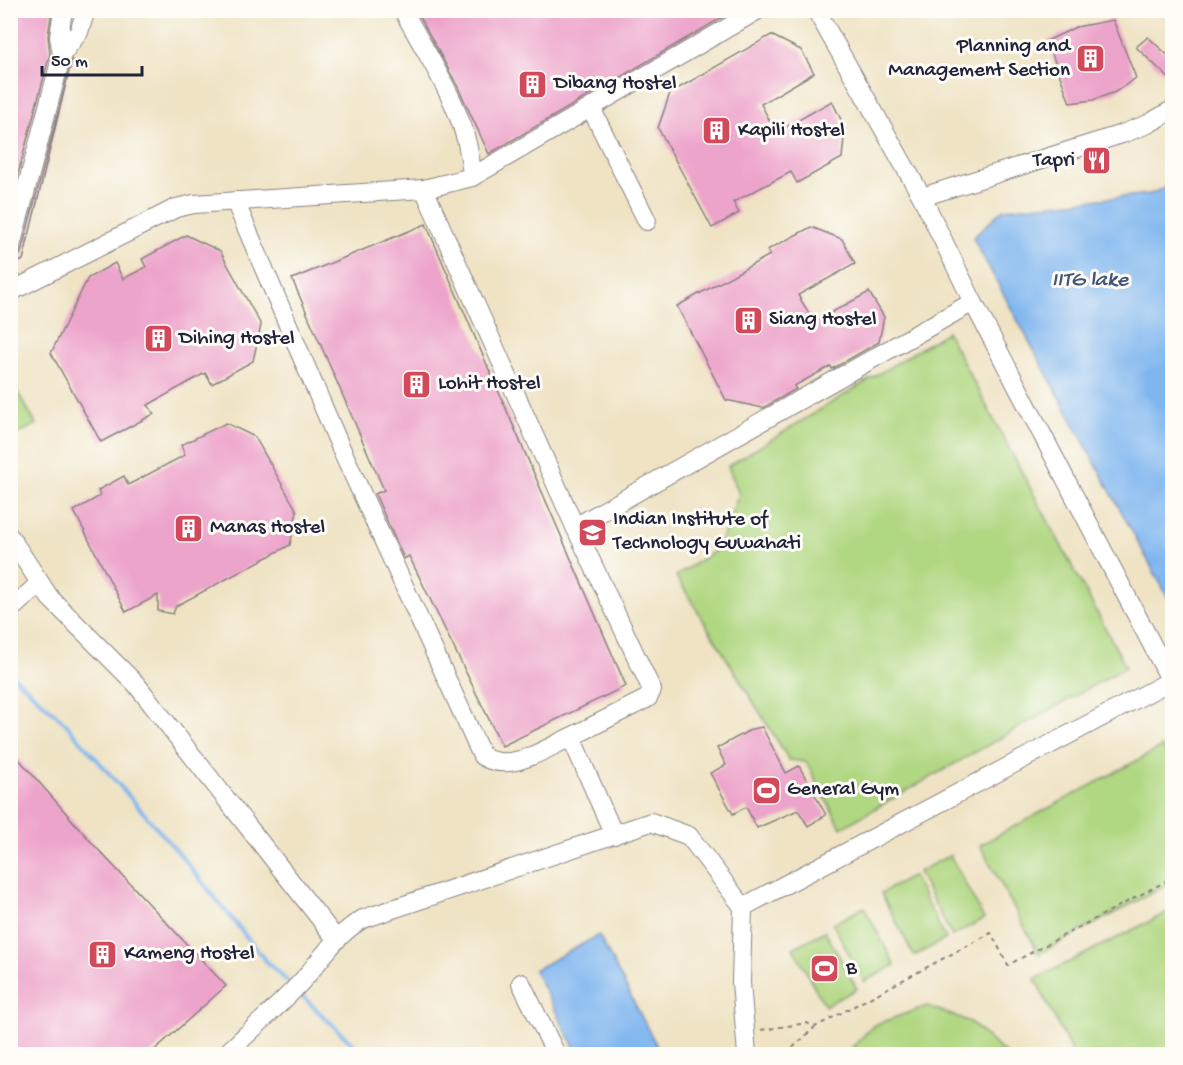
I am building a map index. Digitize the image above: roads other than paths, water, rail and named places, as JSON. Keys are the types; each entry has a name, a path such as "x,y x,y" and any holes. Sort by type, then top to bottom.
{"street":[{"path":"62,54 59,37 63,10"},
{"path":"10,249 62,54 79,32 86,10"},
{"path":"403,10 459,114 471,151 472,177"},
{"path":"12,289 163,213 194,204 424,189 472,177 592,110 758,10"},
{"path":"743,907 1172,681 973,302 922,197 816,10"},
{"path":"592,110 646,221"},
{"path":"922,197 1122,134 1149,124 1173,110"},
{"path":"235,201 396,571 482,756 492,762 514,762 571,737 648,698 652,690 575,527 424,189"},
{"path":"575,527 973,302"},
{"path":"10,537 50,598 136,684 336,939"},
{"path":"10,610 40,583"},
{"path":"571,737 614,835"},
{"path":"226,1054 281,1003 348,927 363,919 474,879 651,822 689,836 743,907 741,983 747,1054"},
{"path":"521,983 556,1054"}],"water":[{"name":"IITG lake","path":"1172,185 1172,605 973,238 1003,209 1150,194"},
{"path":"599,935 661,1054 578,1054 534,970"}],"waterway":[{"path":"10,673 65,723 183,858 265,960 291,985"},
{"path":"299,993 363,1054"}],"place":[{"name":"Planning and Management Section","path":"1091,59"},
{"name":"Dibang Hostel","path":"533,84"},
{"name":"Kapili Hostel","path":"717,131"},
{"name":"Tapri","path":"1096,161"},
{"name":"Siang Hostel","path":"748,320"},
{"name":"Dihing Hostel","path":"158,339"},
{"name":"Lohit Hostel","path":"417,384"},
{"name":"Manas Hostel","path":"189,528"},
{"name":"Indian Institute of Technology Guwahati","path":"592,532"},
{"name":"General Gym","path":"766,790"},
{"name":"Kameng Hostel","path":"103,954"},
{"name":"B","path":"825,969"}]}
